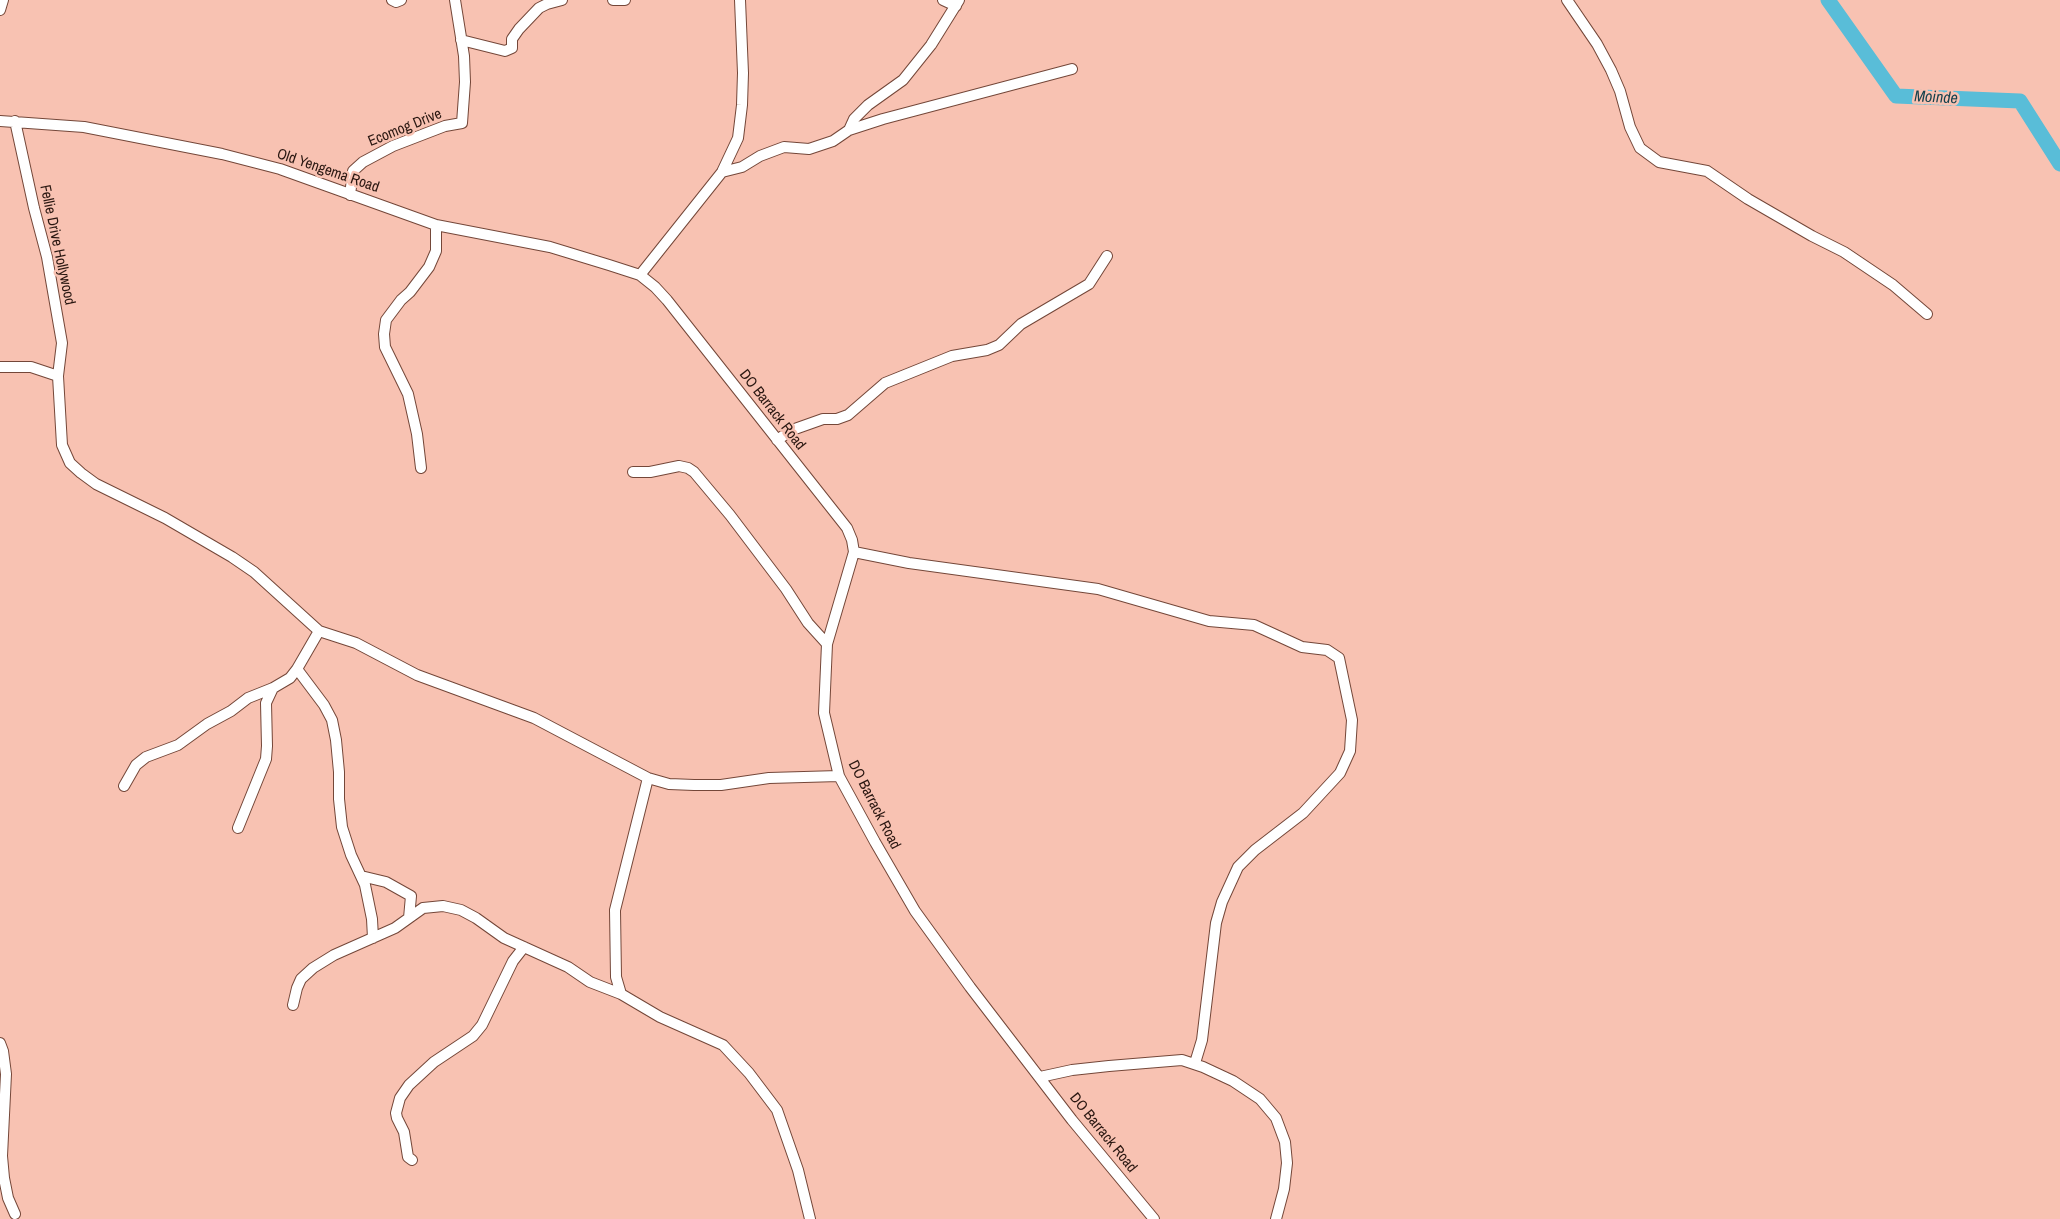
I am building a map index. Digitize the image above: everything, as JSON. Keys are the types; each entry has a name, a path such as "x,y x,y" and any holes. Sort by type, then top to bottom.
{"street":[{"path":"0,10 2,0"},
{"path":"392,0 396,2 400,0"},
{"name":"Ecomog Drive","path":"350,194 353,171 363,162 393,146 445,126 462,123 465,82 455,0"},
{"path":"461,40 505,51 512,48 512,39 538,8 562,0"},
{"path":"614,0 625,0"},
{"path":"640,275 722,172 738,138 743,73 740,0"},
{"path":"849,130 854,120 868,105 903,80 931,45 958,3 942,0"},
{"path":"1567,0 1597,44 1611,70 1620,91 1630,127 1640,148 1659,162 1707,171 1748,199 1844,252 1893,285 1927,314"},
{"path":"722,172 742,167 760,156 784,147 809,149 833,142 849,130 883,119 1072,69"},
{"name":"Old Yengema Road","path":"0,121 84,127 222,154 280,169 436,225 550,247 640,275"},
{"name":"Fellie Drive Hollywood","path":"15,121 47,257 62,343 58,376 62,445 70,464 96,484 165,518 254,572 320,630"},
{"path":"421,468 417,434 408,394 385,347 384,334 386,320 400,300 410,292 428,267 436,251 436,225"},
{"path":"777,440 792,430 823,419 837,419 848,415 886,383 952,356 987,350 999,345 1021,324 1089,284 1107,256"},
{"name":"DO Barrack Road","path":"640,275 668,300 846,528 854,552 827,644 824,713 839,776 915,911 970,987 1072,1120 1154,1219"},
{"path":"0,367 31,367 58,376"},
{"path":"633,472 650,472 679,466 694,472 730,515 786,589 808,623 827,644"},
{"path":"854,552 909,563 1098,589 1208,622 1254,625 1302,647 1327,650 1339,658 1352,720 1350,751 1340,773 1303,813 1255,850 1238,867 1222,902 1216,924 1202,1040 1195,1063"},
{"path":"124,786 136,765 146,757 178,745 248,698 274,688 290,678 298,669 320,630 356,643 417,675 534,718 648,778 668,784 721,785 769,778 839,776"},
{"path":"298,669 324,705 332,720 339,772 342,827 369,901 373,938"},
{"path":"238,828 266,759 266,703 274,688"},
{"path":"621,994 616,977 615,910 648,778"},
{"path":"361,876 386,882 411,896 409,918"},
{"path":"293,1005 296,988 307,973 334,955 395,928 423,908 443,906 461,910 504,938 568,968 590,982 621,994 660,1017 723,1045 749,1073 777,1110 798,1170 810,1219"},
{"path":"412,1160 408,1156 404,1132 396,1113 400,1098 409,1085 434,1062 473,1036 482,1024 513,961 524,947"},
{"path":"0,1043 6,1074 6,1110 2,1156 8,1198 15,1214"},
{"path":"1040,1077 1072,1070 1182,1060 1195,1063 1240,1085 1260,1099 1276,1118 1285,1142 1287,1164 1284,1189 1276,1219"}],"waterway":[{"name":"Moinde","path":"1828,0 1896,96 2020,101 2060,164"}]}
